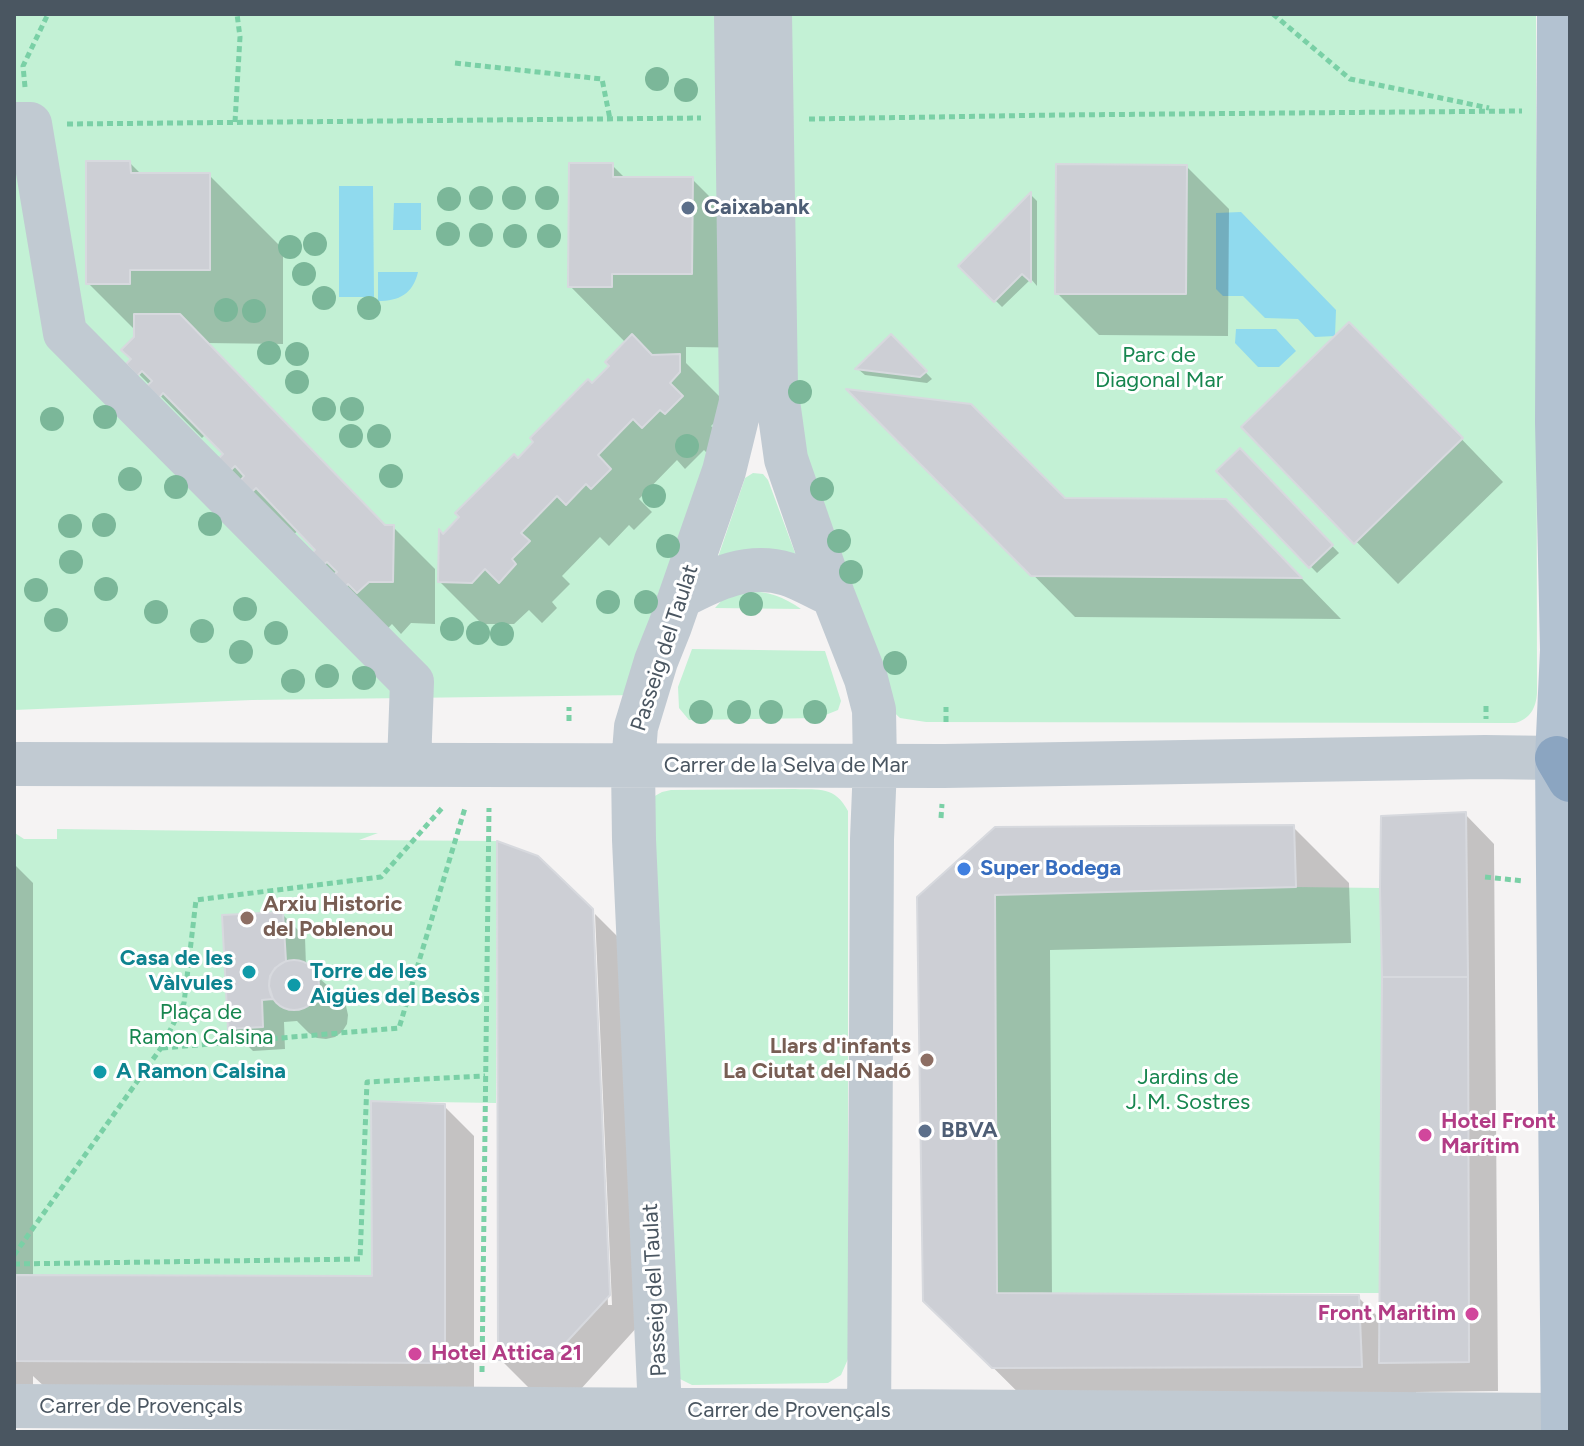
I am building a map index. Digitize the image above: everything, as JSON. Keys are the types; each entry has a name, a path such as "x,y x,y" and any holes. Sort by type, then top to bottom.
{"main road":[{"path":"1559,14 1557,422 1566,676 1561,1315 1563,1423"}],"street":[{"name":"Passeig del Taulat","path":"660,1421 633,765 636,727 656,661 724,471 741,402 736,14"},
{"path":"770,14 776,387 786,459 866,679 874,710 868,1422"},
{"path":"22,124 65,333 412,682 409,764"},
{"path":"680,597 723,576 751,570 771,570 789,575 833,595"},
{"name":"Carrer de la Selva de Mar","path":"14,764 875,766 1485,757 1566,764"},
{"name":"Carrer de Provençals","path":"14,1406 97,1419 1563,1423"}],"path":[{"path":"48,14 23,66 22,124 714,118"},
{"path":"235,122 240,37 237,14"},
{"path":"1273,14 1350,79 1502,111"},
{"path":"455,63 602,79 610,119"},
{"path":"796,119 1522,111"},
{"path":"1486,706 1486,719"},
{"path":"569,707 569,721"},
{"path":"946,707 946,722"},
{"path":"14,1255 161,1048 184,1003 196,900 381,877 442,808"},
{"path":"161,1048 399,1028 465,808"},
{"path":"482,1373 489,808"},
{"path":"1485,877 1525,881"},
{"path":"14,1264 360,1259 367,1082 485,1076"}],"green space":[{"path":"14,14 724,14 726,409 637,695 252,700 14,710"},
{"name":"Parc de Diagonal Mar","path":"782,14 1536,14 1537,693 1534,708 1528,716 1515,723 926,722 900,718 885,704 792,458"},
{"path":"753,473 763,474 768,480 801,569 714,569 745,478"},
{"path":"742,591 773,595 801,609 715,608 723,599"},
{"path":"692,649 825,651 841,701 838,710 818,718 689,720 679,708 678,687"},
{"path":"795,789 832,793 848,811 848,1359 841,1375 828,1383 692,1385 676,1377 653,797 671,790"},
{"name":"Plaça de Ramon Calsina","path":"57,829 378,833 359,840 497,841 496,1103 371,1101 372,1276 14,1275 14,839 15,833 24,839 57,839"},
{"name":"Jardins de J. M. Sostres","path":"1296,887 1380,888 1380,1293 997,1293 995,895"}],"water":[{"path":"339,186 373,186 374,297 339,297"},
{"path":"394,203 421,203 421,230 393,230"},
{"path":"1241,212 1336,310 1335,336 1315,337 1298,319 1265,318 1243,296 1223,296 1216,289 1216,213"},
{"path":"378,272 418,272 413,286 404,295 378,301"},
{"path":"1236,329 1276,329 1296,351 1279,367 1258,367 1235,343"}],"building":[{"path":"86,161 130,161 131,173 210,173 210,270 130,270 130,284 86,284"},
{"path":"569,163 613,163 613,177 693,177 692,274 612,274 612,287 568,287"},
{"path":"1056,164 1187,165 1186,294 1055,294"},
{"path":"1031,192 1031,282 1022,274 994,302 958,266"},
{"path":"134,314 180,314 385,525 394,525 393,582 369,582 357,593 348,584 344,588 332,576 337,572 327,562 322,566 311,555 315,550 256,488 251,493 240,481 244,476 235,466 230,471 218,459 223,454 163,393 159,398 147,386 152,381 142,371 137,376 126,364 131,359 121,350 134,337"},
{"path":"1349,322 1463,438 1354,544 1241,427"},
{"path":"632,334 652,355 680,354 680,372 670,383 683,396 665,414 660,410 642,428 633,419 598,455 611,469 591,489 586,484 566,505 557,496 521,533 530,541 512,559 516,564 499,583 485,569 472,583 438,582 439,529 443,534 459,517 455,513 514,454 518,458 533,442 530,438 588,379 592,383 609,366 605,362"},
{"path":"891,334 927,371 920,377 855,369"},
{"path":"846,389 971,404 1065,498 1226,499 1302,578 1031,576"},
{"path":"1240,448 1333,545 1309,568 1216,471"},
{"path":"1466,812 1468,977 1382,977 1381,816"},
{"path":"1294,825 1296,887 995,895 997,1293 1359,1295 1362,1367 992,1368 923,1301 917,897 995,827"},
{"path":"497,841 538,856 593,909 610,1295 549,1361 498,1360"},
{"name":"Casa de les Vàlvules","path":"283,912 286,961 275,968 270,976 273,999 262,1000 263,1027 228,1029 222,915"},
{"name":"Torre de les Aigües del Besòs","path":"294,960 312,967 319,985 312,1003 294,1010 276,1003 269,985 276,967"},
{"name":"Hotel Front Marítim","path":"1382,977 1468,977 1469,1362 1379,1363"},
{"path":"371,1101 445,1104 445,1363 16,1361 16,1275 372,1276"}],"place":[{"name":"Caixabank","path":"688,208"},
{"name":"Super Bodega","path":"964,869"},
{"name":"Arxiu Historic del Poblenou","path":"247,918"},
{"name":"Casa de les Vàlvules","path":"249,972"},
{"name":"Torre de les Aigües del Besòs","path":"294,985"},
{"name":"Llars d'infants La Ciutat del Nadó","path":"927,1060"},
{"name":"A Ramon Calsina","path":"100,1072"},
{"name":"BBVA","path":"925,1131"},
{"name":"Hotel Front Marítim","path":"1425,1135"},
{"name":"Front Maritim","path":"1472,1314"},
{"name":"Hotel Attica 21","path":"415,1354"}]}
